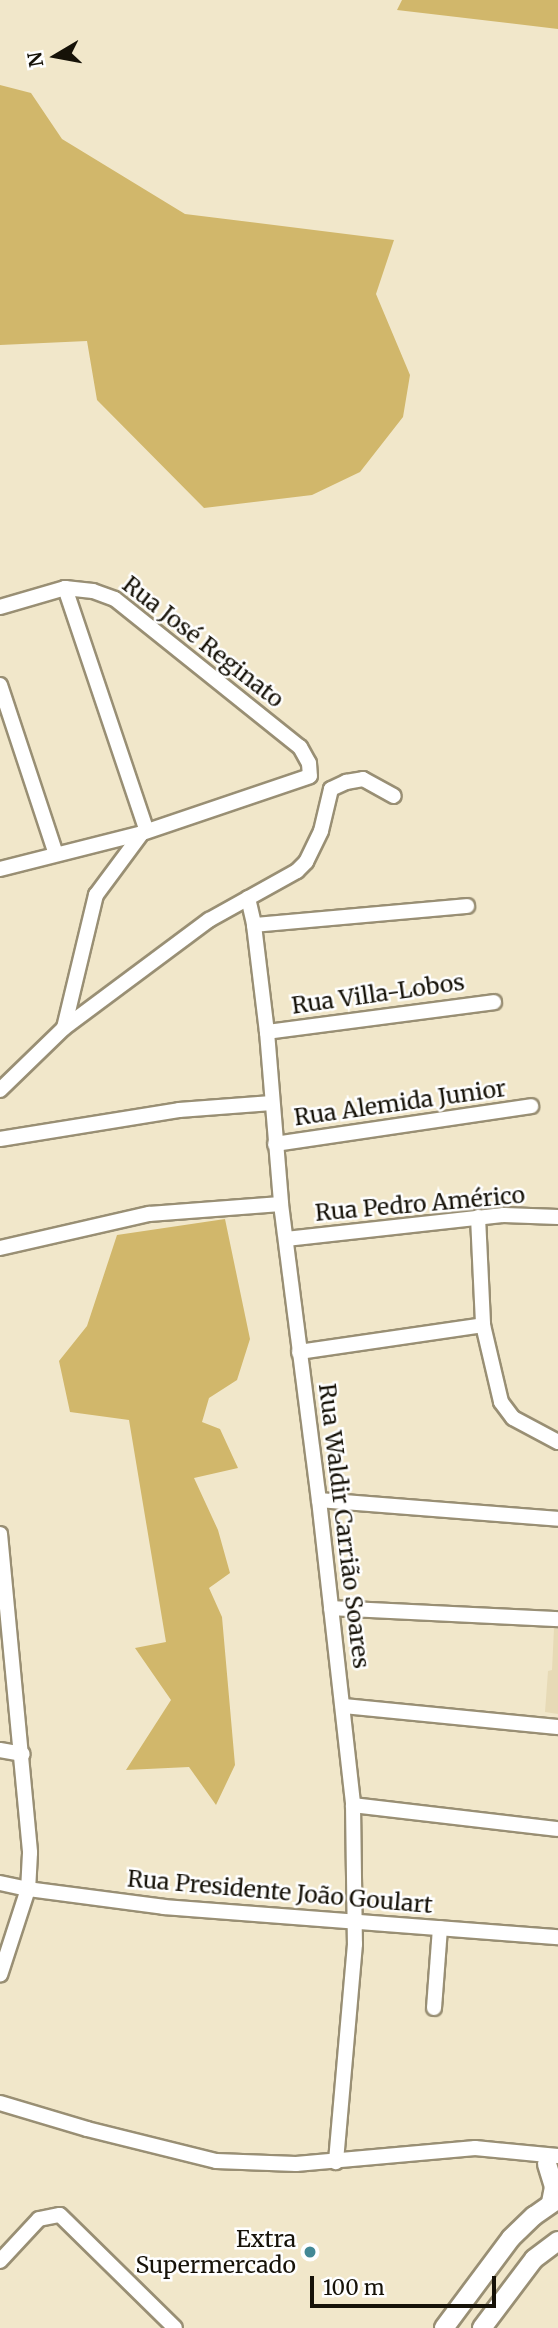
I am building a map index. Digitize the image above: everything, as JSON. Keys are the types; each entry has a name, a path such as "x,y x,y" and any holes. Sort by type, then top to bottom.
{"main road":[{"path":"444,2328 510,2238 555,2201 554,2163"},
{"path":"482,2328 534,2259 558,2241"},
{"path":"455,2328 457,2309"}],"street":[{"name":"Rua José Reginato","path":"0,607 65,588 93,590 115,599 300,747 309,763 310,776"},
{"path":"65,588 145,832"},
{"path":"0,685 56,854"},
{"path":"0,869 145,832 310,776 331,789"},
{"path":"331,789 346,782 363,779 394,796"},
{"path":"0,1090 64,1028 209,920 297,871 306,862 321,831 331,789"},
{"path":"64,1028 96,895 145,832"},
{"name":"Rua Waldir Carrião Soares","path":"248,898 254,925 267,1032 281,1204 319,1500 353,1805 355,1921 336,2162"},
{"path":"254,925 357,913 467,906"},
{"name":"Rua Villa-Lobos","path":"267,1032 494,1002"},
{"path":"0,1139 179,1110 272,1103"},
{"name":"Rua Alemida Junior","path":"275,1144 531,1106"},
{"path":"0,1248 149,1214 281,1204"},
{"path":"478,1217 483,1325 503,1408 513,1419 558,1442"},
{"name":"Rua Pedro Américo","path":"286,1240 478,1217 558,1217"},
{"path":"299,1352 483,1325"},
{"path":"319,1500 558,1519"},
{"path":"0,1534 6,1653 23,1754 30,1853 27,1889 0,1975"},
{"path":"331,1608 558,1619"},
{"path":"343,1706 558,1727"},
{"path":"0,1749 23,1754"},
{"path":"353,1805 558,1829"},
{"name":"Rua Presidente João Goulart","path":"0,1882 27,1889 164,1907 558,1937"},
{"path":"435,2008 440,1928"},
{"path":"0,2103 172,2152 216,2161 269,2164 336,2162 475,2148 529,2151 554,2163"},
{"path":"0,2260 39,2219 60,2215 175,2328"}],"shaded area":[{"path":"402,0 558,0 558,29 397,10"},
{"path":"0,85 31,93 62,139 185,214 394,240 376,294 410,375 403,417 360,472 312,495 204,508 97,400 87,341 0,345"},
{"path":"225,1219 250,1339 237,1380 209,1398 202,1422 220,1429 238,1468 194,1478 218,1530 230,1573 209,1588 222,1617 235,1765 216,1805 189,1767 126,1770 171,1700 135,1648 166,1642 129,1420 70,1412 59,1361 87,1326 117,1235"},
{"path":"554,1628 558,1629 558,1714 545,1712 548,1671 552,1670"}],"place":[{"name":"Extra Supermercado","path":"310,2252"}]}
